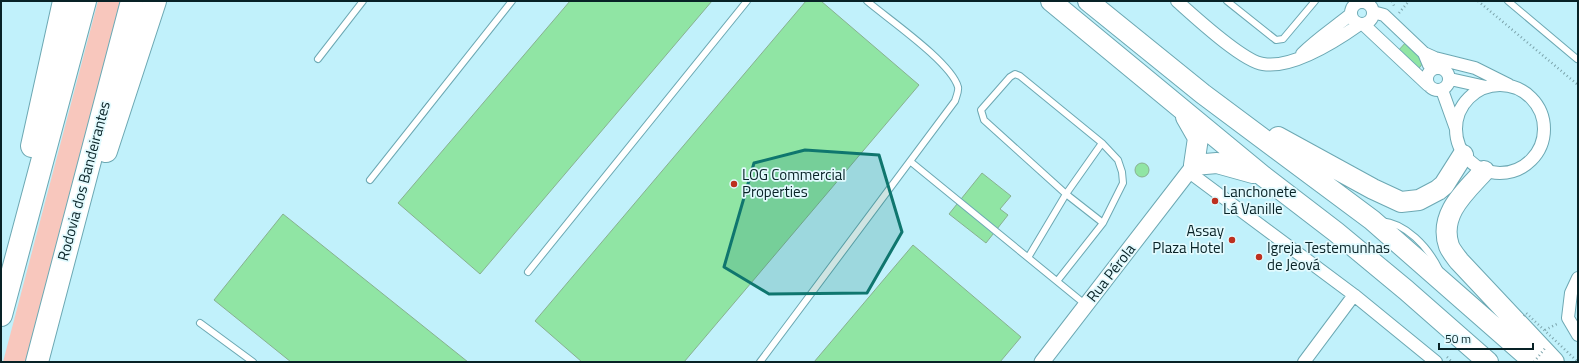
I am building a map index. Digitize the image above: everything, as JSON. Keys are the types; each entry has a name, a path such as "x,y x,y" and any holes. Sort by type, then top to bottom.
{"highway":[{"path":"30,204 29,160 34,129 64,1"},
{"path":"1,315 84,1"},
{"name":"Rodovia dos Bandeirantes","path":"37,362 132,1"},
{"path":"75,215 95,192 110,140 155,1"},
{"path":"1051,1 1263,176 1336,232 1406,290 1488,362"},
{"path":"1088,1 1203,94 1372,220 1534,362"},
{"path":"1203,94 1366,186 1401,202 1419,200 1438,190 1444,185 1463,155"},
{"path":"1174,103 1186,117 1198,138 1191,168 1217,163 1263,176"},
{"path":"1484,171 1452,209 1447,224 1449,246 1459,261 1550,355"}],"street":[{"path":"1177,1 1242,54 1261,64 1280,64 1328,46 1372,19 1373,7"},
{"path":"1300,57 1314,42 1332,31 1350,15 1354,4 1361,1 1368,3 1424,53 1435,58 1475,68 1514,87 1526,94 1537,104 1543,117 1545,131 1542,145 1536,157 1525,167 1512,173 1498,174 1484,171 1472,163 1463,155 1457,132 1442,90"},
{"path":"1350,15 1354,21 1362,24 1434,90 1442,90 1448,86 1450,79 1448,72 1442,68 1429,65 1424,53"},
{"path":"1428,85 1428,74 1438,67"},
{"path":"1450,79 1486,87 1500,85 1514,87"},
{"path":"1457,132 1459,115 1465,103 1474,94 1486,87"},
{"path":"1191,168 1354,295 1436,362"},
{"name":"Rua Pérola","path":"1042,362 1191,168"},
{"path":"1578,278 1571,292 1568,318 1578,335"},
{"path":"1304,362 1354,295"}],"lane":[{"path":"318,58 363,1"},
{"path":"370,180 512,1"},
{"path":"528,272 747,1"},
{"path":"760,362 911,162 955,101 958,88 953,76 938,59 867,1"},
{"path":"1227,1 1276,40 1283,39 1315,1"},
{"path":"1508,1 1577,59"},
{"path":"1058,280 1103,222 1123,183 1122,172 1118,160 1102,143 1020,76 1015,74 981,110 984,120 1066,194 1103,222"},
{"path":"1029,256 1066,194 1102,143"},
{"path":"911,162 1029,256 1086,305"},
{"path":"200,323 253,362"}],"path":[{"path":"1478,1 1578,85"},
{"path":"1524,316 1526,313 1578,362"},
{"path":"1534,362 1550,355"}],"highlighted area":[{"path":"805,150 879,155 902,232 867,293 769,294 724,267 754,163"}],"shaded area":[{"path":"98,1 120,1 26,362 3,362"}],"building":[{"path":"570,1 712,1 480,274 398,203"},
{"path":"806,1 821,1 919,85 684,362 582,362 535,321"},
{"path":"1408,40 1428,56 1417,71 1396,53"},
{"path":"1142,163 1147,165 1149,170 1147,175 1142,177 1137,175 1135,170 1137,165"},
{"path":"982,173 1011,196 1000,209 1008,215 986,243 949,214"},
{"path":"283,214 468,362 291,362 214,300"},
{"path":"913,245 1021,337 1000,362 814,362"}],"place":[{"name":"LOG Commercial Properties","path":"734,184"},
{"name":"Lanchonete Lá Vanille","path":"1215,201"},
{"name":"Assay Plaza Hotel","path":"1232,240"},
{"name":"Igreja Testemunhas de Jeová","path":"1259,257"}]}
